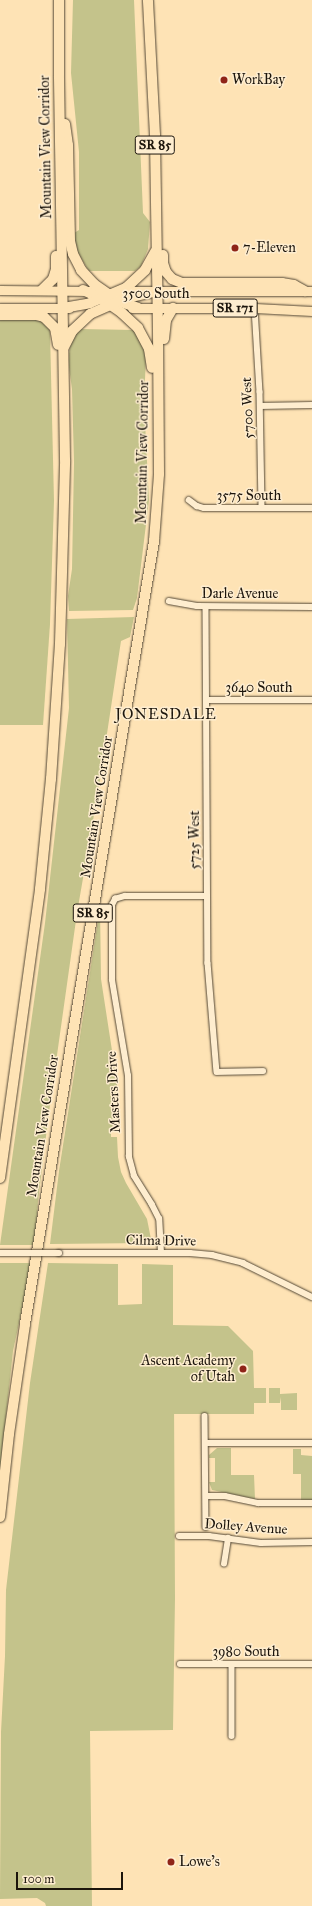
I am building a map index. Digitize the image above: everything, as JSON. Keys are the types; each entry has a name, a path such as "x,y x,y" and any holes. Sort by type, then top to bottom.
{"highway":[{"name":"Mountain View Corridor","path":"0,1178 33,945 51,778 60,644 65,460 59,75 60,0"},
{"name":"Mountain View Corridor","path":"0,1517 16,1379 147,591 154,541 159,458 155,135 148,0"},
{"path":"42,290 53,279 57,263 54,117 59,75"},
{"path":"60,112 68,137 71,248 84,274 109,301 138,328 150,348 152,365 153,436 159,458"},
{"path":"155,135 161,164 163,263 169,276 182,283 282,283 294,285 308,291"},
{"path":"63,351 68,337 76,327 90,314 144,273 152,261 156,248"},
{"path":"83,290 109,301 138,308"},
{"path":"63,308 109,301 157,291"},
{"path":"158,486 165,454 164,328 168,316 173,308"},
{"path":"0,315 40,316 47,319 55,328 58,339 59,404 65,460"}],"main road":[{"path":"0,290 83,290"},
{"name":"3500 South","path":"120,291 308,291"},
{"path":"0,308 63,308"},
{"name":"3500 South","path":"138,308 255,308 312,311"}],"street":[{"name":"5700 West","path":"255,308 260,406 262,508"},
{"path":"260,406 312,405"},
{"name":"3575 South","path":"189,500 197,506 204,508 312,508"},
{"name":"Darle Avenue","path":"169,601 189,606 206,607 312,607"},
{"name":"5725 West","path":"206,607 208,980 218,1072 263,1071"},
{"name":"3640 South","path":"207,700 312,700"},
{"name":"Masters Drive","path":"161,1253 159,1219 134,1176 129,1157 128,1076 112,980 112,909 115,899 125,896 207,896"},
{"name":"Cilma Drive","path":"0,1253 201,1254 233,1260 262,1272 312,1297"},
{"path":"205,1416 206,1527"},
{"path":"205,1443 312,1443"},
{"path":"206,1496 225,1496 258,1503 312,1504"},
{"name":"Dolley Avenue","path":"179,1536 209,1536 261,1543 312,1542"},
{"path":"224,1564 228,1538"},
{"name":"3980 South","path":"180,1664 312,1664"},
{"path":"232,1664 232,1736"}],"shaded area":[{"path":"73,0 134,0 143,213 150,222 148,249 141,266 135,271 89,271 78,253 74,238 74,233 79,230 79,152 71,73"},
{"path":"0,317 39,319 49,328 50,332 54,501 50,624 43,725 0,725"},
{"path":"80,329 134,330 146,356 144,403 149,500 137,598 133,610 69,611 68,596 72,569 74,462 72,389 68,360 71,341"},
{"path":"134,617 130,637 121,641 100,780 77,913 49,1112 38,1201 35,1245 0,1245 45,923 69,708 67,619"},
{"path":"100,908 101,979 117,1083 117,1131 111,1131 111,1137 117,1137 118,1157 121,1172 147,1219 151,1239 147,1243 50,1244 59,1171"},
{"path":"0,1263 32,1263 13,1351 0,1473"},
{"path":"48,1263 118,1264 118,1305 142,1304 142,1264 173,1265 173,1325 228,1326 253,1351 254,1388 266,1388 266,1403 254,1403 254,1414 174,1414 175,1598 173,1730 90,1731 92,1906 46,1906 45,1903 37,1898 0,1899 1,1732 5,1656 6,1590 30,1383"},
{"path":"269,1388 280,1388 280,1394 297,1393 297,1410 281,1410 281,1397 280,1403 269,1403"},
{"path":"217,1448 231,1448 231,1475 254,1475 255,1499 212,1490 209,1482 215,1482 215,1458 209,1458 209,1455"},
{"path":"293,1449 301,1449 301,1455 312,1456 312,1500 301,1500 301,1474 293,1474"}],"place":[{"name":"WorkBay","path":"224,80"},
{"name":"7-Eleven","path":"235,248"},
{"name":"Ascent Academy of Utah","path":"243,1369"},
{"name":"Lowe's","path":"171,1862"}],"district":[{"name":"JONESDALE","path":"166,715"}]}
